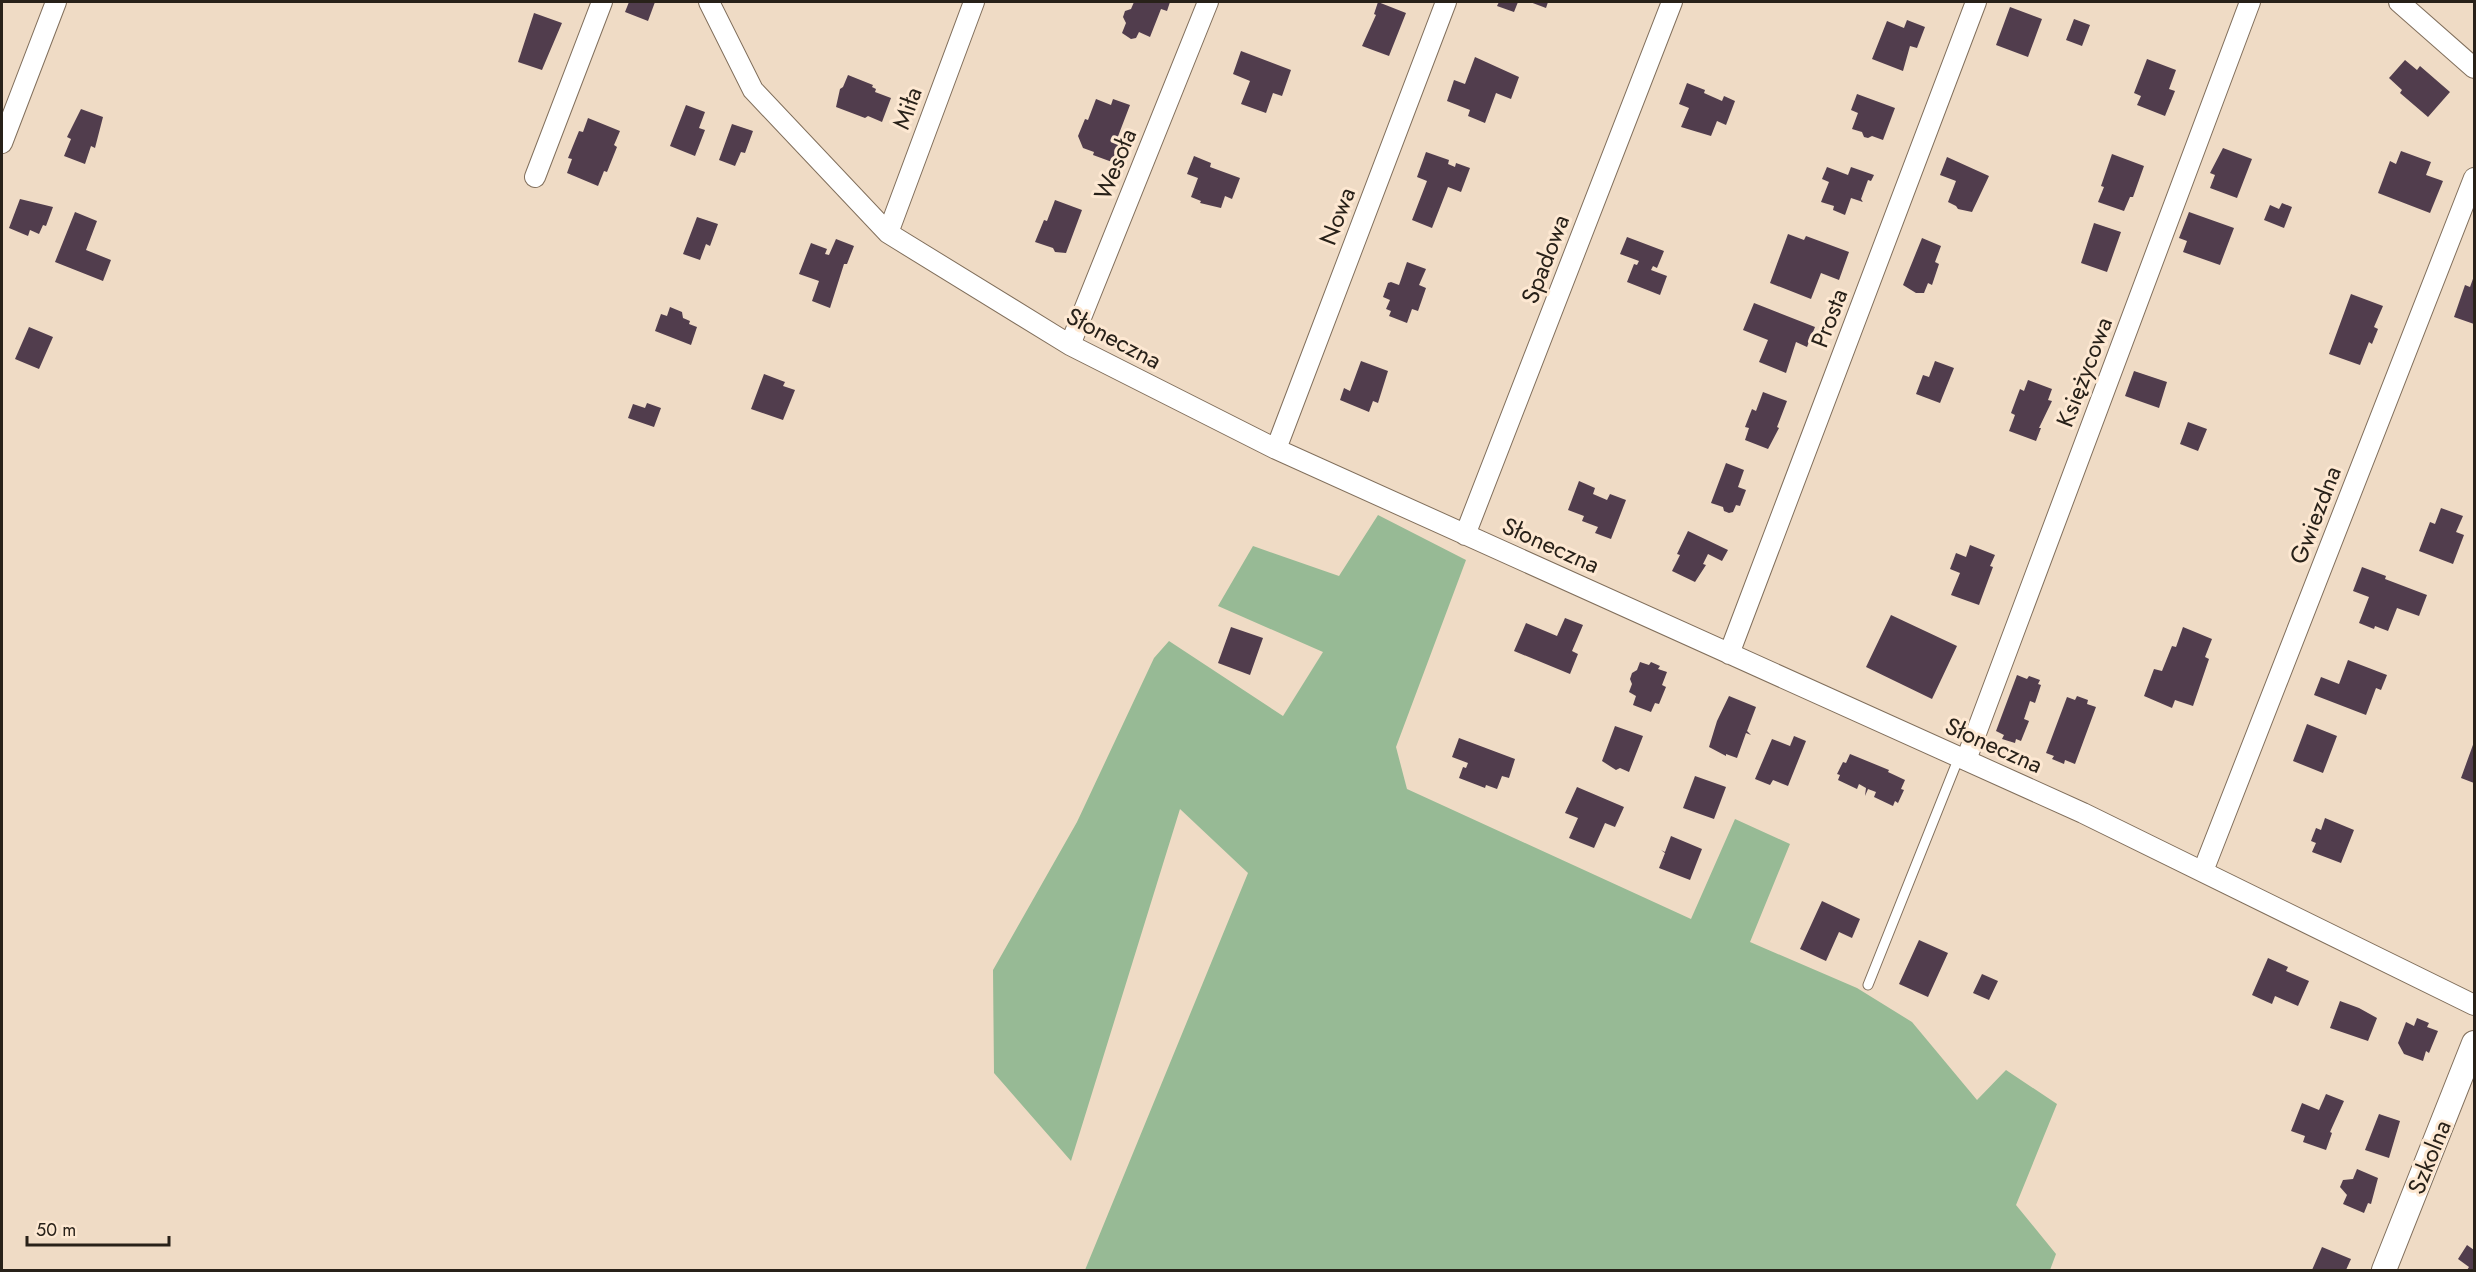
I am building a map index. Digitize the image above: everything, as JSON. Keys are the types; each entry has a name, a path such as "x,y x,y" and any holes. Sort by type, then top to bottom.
{"street":[{"path":"2,143 57,2"},
{"path":"535,177 602,2"},
{"name":"Miła","path":"888,232 974,2"},
{"name":"Wesoła","path":"1070,345 1208,2"},
{"name":"Nowa","path":"1276,449 1446,2"},
{"name":"Spadowa","path":"1465,535 1672,2"},
{"name":"Prosta","path":"1729,654 1977,2"},
{"name":"Księżycowa","path":"1962,759 2250,2"},
{"path":"2399,2 2475,68"},
{"name":"Słoneczna","path":"712,4 753,90 888,232 1070,345 1276,449 1962,759 2203,872 2475,1005"},
{"name":"Gwiezdna","path":"2203,872 2475,178"},
{"name":"Szkolna","path":"2384,1270 2475,1043"}],"lane":[{"path":"1868,985 1962,759"}],"green space":[{"path":"1378,515 1466,560 1396,747 1407,789 1691,919 1735,819 1790,844 1750,942 1857,988 1912,1022 1977,1100 2006,1070 2057,1104 2016,1205 2056,1254 2050,1270 1085,1270 1248,873 1180,809 1071,1161 994,1073 993,970 1077,822 1154,658 1169,641 1283,716 1323,652 1218,606 1253,546 1339,576"}],"building":[{"path":"629,2 655,2 648,21 625,12"},
{"path":"1134,2 1170,2 1167,11 1161,9 1150,37 1139,32 1136,38 1131,39 1122,33 1126,23 1123,17 1125,11 1131,9"},
{"path":"1378,2 1406,13 1389,56 1362,46 1376,15 1374,14"},
{"path":"1499,2 1518,2 1514,12 1497,6"},
{"path":"1530,2 1548,2 1546,8"},
{"path":"2010,7 2042,19 2028,57 1996,45"},
{"path":"534,13 562,23 542,70 518,62"},
{"path":"2074,19 2090,25 2082,46 2066,40"},
{"path":"1907,20 1925,27 1917,48 1910,46 1903,71 1872,59 1887,21 1904,28"},
{"path":"1241,51 1291,70 1282,96 1273,93 1266,113 1241,104 1250,81 1233,74"},
{"path":"1475,57 1519,77 1511,99 1496,93 1485,123 1468,116 1470,110 1447,101 1454,80 1465,84"},
{"path":"2147,59 2176,70 2169,89 2175,91 2165,116 2137,105 2141,96 2134,93"},
{"path":"2405,60 2417,70 2420,66 2450,92 2428,117 2400,93 2402,90 2389,78"},
{"path":"848,75 873,85 875,92 891,98 882,122 836,107 840,89"},
{"path":"1687,83 1705,90 1704,93 1722,101 1724,96 1735,101 1726,125 1717,121 1711,136 1681,127 1689,108 1679,104"},
{"path":"1857,94 1895,108 1883,140 1872,136 1864,137 1862,132 1852,129 1858,113 1851,110"},
{"path":"1096,99 1111,105 1113,99 1130,105 1117,139 1120,141 1112,162 1093,155 1094,152 1083,148 1078,136 1085,119 1088,120"},
{"path":"686,105 705,112 699,128 705,130 695,156 670,146"},
{"path":"81,109 103,117 95,148 91,146 85,164 64,156 71,139 67,137"},
{"path":"588,118 620,131 614,145 617,147 607,172 604,171 598,186 567,173 572,159 568,158 579,131 583,132"},
{"path":"732,124 753,131 745,153 741,152 735,166 719,160"},
{"path":"2223,148 2252,159 2237,198 2210,188 2215,175 2210,173"},
{"path":"2401,151 2431,162 2426,175 2443,181 2430,213 2378,193 2390,161 2396,164"},
{"path":"1426,152 1449,160 1448,164 1455,167 1456,163 1470,168 1461,192 1448,187 1432,228 1412,220 1427,181 1417,177"},
{"path":"2112,154 2144,166 2133,197 2130,197 2124,211 2098,202"},
{"path":"1194,156 1211,163 1210,167 1240,178 1232,199 1225,196 1221,208 1200,203 1201,201 1191,197 1198,178 1187,174"},
{"path":"1947,157 1989,176 1972,212 1958,209 1948,202 1956,181 1940,175"},
{"path":"1827,167 1848,175 1851,167 1874,175 1871,181 1868,180 1861,199 1863,202 1851,198 1845,215 1833,210 1834,206 1821,202 1829,182 1822,179"},
{"path":"20,199 53,207 46,226 43,225 39,234 30,230 28,236 9,228"},
{"path":"1055,200 1082,210 1066,253 1055,252 1053,248 1035,242 1044,220 1047,221"},
{"path":"2282,203 2292,207 2284,228 2264,220 2270,205 2279,209"},
{"path":"75,212 97,221 86,250 111,260 103,281 55,262"},
{"path":"2189,212 2234,228 2220,265 2183,252 2187,241 2179,238"},
{"path":"697,217 718,224 710,246 706,244 700,260 683,254"},
{"path":"2094,223 2121,232 2107,272 2081,263"},
{"path":"1788,234 1804,240 1806,236 1849,252 1839,280 1821,273 1811,299 1770,283"},
{"path":"1627,237 1664,251 1657,268 1653,266 1651,270 1667,276 1660,295 1627,282 1634,264 1637,265 1639,261 1620,254"},
{"path":"1922,238 1941,246 1935,262 1939,264 1932,285 1928,283 1924,293 1916,293 1903,285"},
{"path":"836,239 854,246 847,264 844,264 830,308 812,301 819,281 799,274 811,243 827,249 825,254 829,255"},
{"path":"1407,262 1426,269 1419,285 1426,288 1418,311 1412,309 1407,323 1389,316 1391,311 1386,309 1390,300 1383,297 1388,283 1399,285"},
{"path":"2474,276 2474,324 2454,317 2465,285 2470,287"},
{"path":"2351,294 2383,306 2374,327 2378,329 2372,344 2369,342 2360,365 2329,354"},
{"path":"1754,303 1815,327 1807,347 1796,342 1786,373 1759,362 1768,340 1743,330"},
{"path":"670,307 682,312 683,318 690,321 689,324 697,327 691,345 655,331 661,314 667,316"},
{"path":"29,327 53,337 39,369 15,359"},
{"path":"1361,361 1388,371 1378,403 1373,401 1369,412 1340,400 1344,388 1350,391"},
{"path":"1935,361 1954,368 1940,403 1916,394 1923,375 1929,377"},
{"path":"2134,371 2167,382 2159,408 2125,396"},
{"path":"764,374 785,382 783,386 795,390 783,420 751,409"},
{"path":"2028,380 2052,389 2048,400 2052,401 2039,428 2041,428 2036,441 2009,431 2015,415 2011,413 2020,389 2024,391"},
{"path":"1763,392 1787,401 1777,427 1779,428 1768,449 1745,440 1749,428 1745,427 1752,409 1756,411"},
{"path":"647,403 661,408 654,427 628,418 633,404 645,408"},
{"path":"2188,422 2207,429 2198,451 2180,444"},
{"path":"1726,463 1744,470 1738,487 1746,490 1740,506 1736,505 1733,512 1729,513 1724,511 1723,507 1711,503"},
{"path":"1579,481 1595,488 1593,494 1607,500 1610,494 1626,500 1611,539 1595,533 1598,527 1582,521 1584,516 1568,510"},
{"path":"2441,508 2463,516 2456,532 2464,535 2453,564 2419,551 2430,522 2435,524"},
{"path":"1688,531 1728,550 1722,561 1708,554 1703,564 1706,565 1695,582 1672,571"},
{"path":"1970,545 1995,555 1979,605 1951,595 1960,573 1950,569 1956,553 1966,557"},
{"path":"2362,567 2386,576 2385,579 2427,595 2419,616 2397,608 2388,631 2359,623 2369,597 2353,591"},
{"path":"1891,615 1957,646 1932,699 1866,667"},
{"path":"1565,618 1583,625 1572,651 1578,654 1570,674 1514,651 1526,623 1557,636"},
{"path":"1231,627 1263,638 1250,675 1218,663"},
{"path":"2183,627 2212,639 2205,657 2209,659 2193,706 2175,700 2172,708 2144,696 2154,669 2162,671 2172,646 2176,647"},
{"path":"2348,660 2387,675 2381,690 2376,688 2366,715 2314,695 2321,677 2339,684"},
{"path":"1640,662 1649,665 1651,662 1660,666 1658,669 1667,672 1662,685 1666,687 1659,704 1655,703 1651,712 1633,705 1636,696 1629,692 1632,673 1637,670"},
{"path":"2017,675 2040,680 2038,684 2041,685 2035,703 2030,701 2024,719 2029,721 2021,741 2016,739 2015,743 2002,739 2004,735 1996,731"},
{"path":"1729,696 1756,707 1747,731 1751,735 1746,733 1737,758 1726,754 1726,756 1709,747 1717,721"},
{"path":"2077,696 2088,700 2087,704 2096,707 2075,764 2065,760 2064,764 2052,759 2054,756 2046,753 2067,697 2075,700"},
{"path":"2307,724 2337,736 2323,773 2293,761"},
{"path":"1615,726 1643,736 1629,772 1620,768 1616,770 1602,761"},
{"path":"1794,736 1806,741 1788,786 1773,780 1770,785 1755,779 1772,739 1790,746"},
{"path":"1459,738 1515,759 1509,778 1502,776 1497,789 1486,785 1485,788 1459,778 1463,767 1466,768 1468,763 1452,757"},
{"path":"2474,742 2474,783 2461,778"},
{"path":"1850,754 1889,770 1888,772 1905,780 1901,789 1904,790 1898,803 1895,801 1893,806 1874,797 1876,792 1868,789 1865,796 1866,788 1859,784 1857,789 1838,780 1840,775 1837,774"},
{"path":"1695,776 1726,787 1714,819 1683,808"},
{"path":"1577,787 1624,807 1615,827 1605,823 1594,848 1569,838 1578,818 1565,813"},
{"path":"2325,818 2354,830 2341,863 2312,852 2316,843 2311,841 2316,828 2321,830"},
{"path":"1671,836 1702,849 1690,880 1659,868 1665,853 1661,850 1665,852"},
{"path":"1822,901 1860,919 1852,938 1839,932 1826,961 1800,949"},
{"path":"1919,940 1948,953 1928,997 1899,984"},
{"path":"2268,958 2288,967 2286,971 2309,981 2298,1006 2275,996 2272,1004 2252,995"},
{"path":"1982,974 1998,981 1989,1000 1973,993"},
{"path":"2340,1001 2377,1018 2368,1041 2330,1028"},
{"path":"2417,1018 2429,1023 2427,1027 2438,1031 2423,1061 2404,1054 2398,1043 2406,1022 2414,1026"},
{"path":"2326,1094 2344,1101 2330,1132 2332,1133 2326,1150 2303,1142 2305,1136 2291,1131 2302,1103 2319,1110"},
{"path":"2379,1114 2400,1121 2389,1158 2365,1150"},
{"path":"2357,1169 2378,1178 2371,1204 2368,1203 2364,1213 2343,1204 2347,1195 2340,1187 2343,1180 2353,1179"},
{"path":"2467,1245 2474,1250 2474,1270 2467,1270 2469,1267 2458,1259"},
{"path":"2322,1247 2351,1259 2346,1270 2312,1270"}]}
